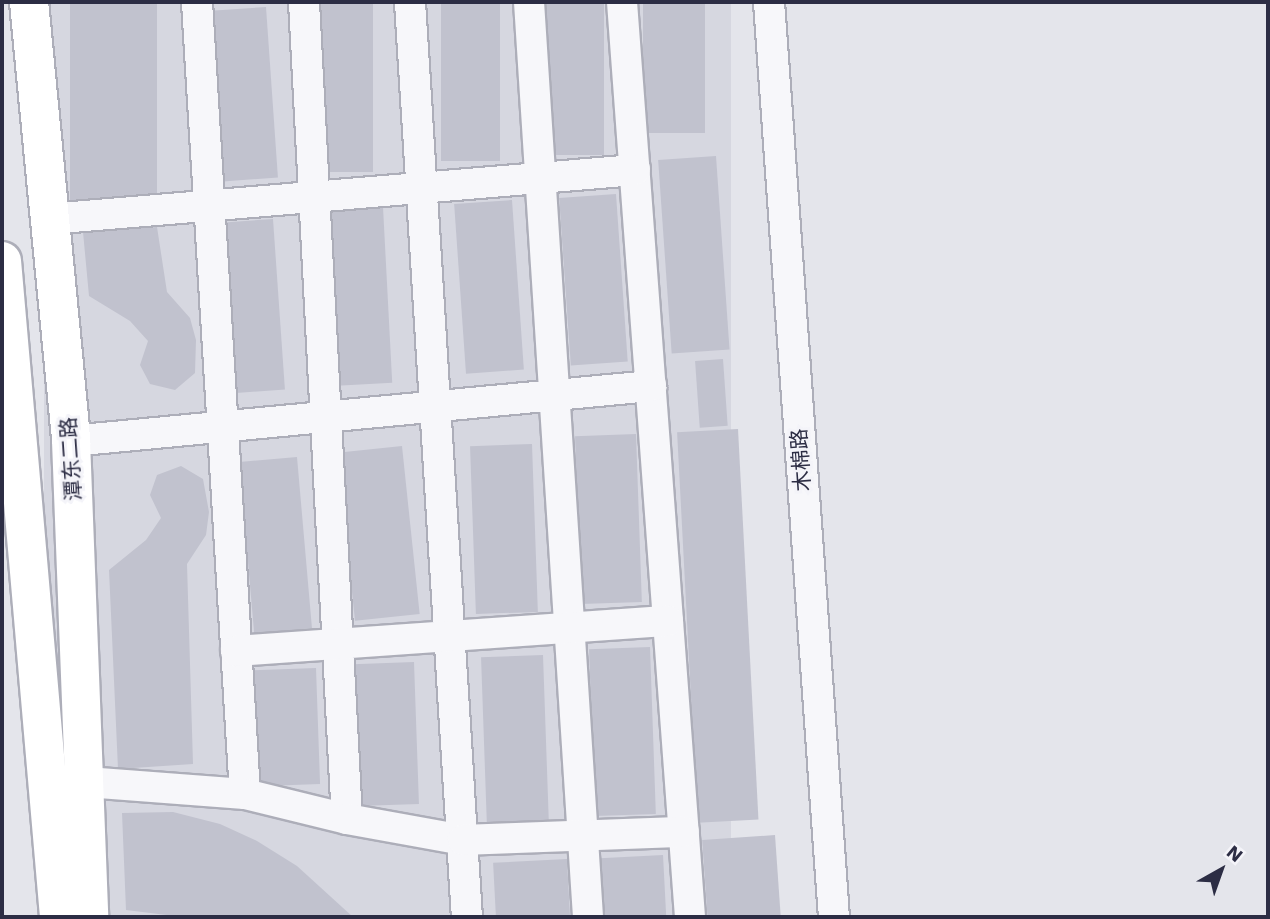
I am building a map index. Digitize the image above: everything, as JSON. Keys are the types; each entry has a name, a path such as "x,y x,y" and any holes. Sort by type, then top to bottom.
{"highway":[{"name":"潭东二路","path":"29,2 71,441 86,782 89,917"},
{"path":"2,261 59,917"}],"street":[{"path":"197,2 245,794"},
{"path":"304,2 347,819"},
{"path":"410,2 467,917"},
{"path":"529,2 589,917"},
{"path":"622,2 690,917"},
{"name":"木棉路","path":"769,2 834,917"},
{"path":"49,219 635,170"},
{"path":"71,441 223,429 651,386"},
{"path":"236,652 668,621"},
{"path":"86,782 245,794 347,819 463,840 684,832"}],"shaded area":[{"path":"44,2 731,2 731,917 44,917"}],"building":[{"path":"70,2 157,2 157,200 70,200"},
{"path":"311,2 373,2 373,172 311,172"},
{"path":"441,2 500,2 500,161 441,161"},
{"path":"545,2 604,2 604,155 545,155"},
{"path":"643,2 705,2 705,133 643,133"},
{"path":"266,7 278,178 223,181 211,11"},
{"path":"716,156 730,350 672,354 658,160"},
{"path":"616,194 628,362 571,366 559,198"},
{"path":"512,200 524,370 466,374 454,204"},
{"path":"383,207 392,383 332,386 323,210"},
{"path":"273,219 285,390 236,393 224,222"},
{"path":"157,227 167,292 190,318 196,340 195,373 175,390 150,384 140,365 148,341 130,321 89,296 83,232"},
{"path":"723,359 728,426 700,428 695,361"},
{"path":"738,429 758,819 698,823 677,432"},
{"path":"636,434 642,602 581,604 575,436"},
{"path":"532,444 538,612 476,614 470,446"},
{"path":"402,446 420,614 355,621 337,453"},
{"path":"297,457 312,628 254,633 239,462"},
{"path":"181,466 203,479 209,512 206,535 187,564 193,764 118,769 109,570 146,540 161,518 150,495 157,475"},
{"path":"650,647 656,814 595,816 589,649"},
{"path":"543,655 549,822 487,824 481,657"},
{"path":"414,662 419,804 358,806 353,664"},
{"path":"316,668 320,784 257,786 253,670"},
{"path":"173,812 220,824 257,841 297,866 353,917 183,917 126,910 122,813"},
{"path":"775,835 781,917 708,917 702,840"},
{"path":"663,855 666,917 603,917 600,858"},
{"path":"567,859 570,917 496,917 493,863"}]}
